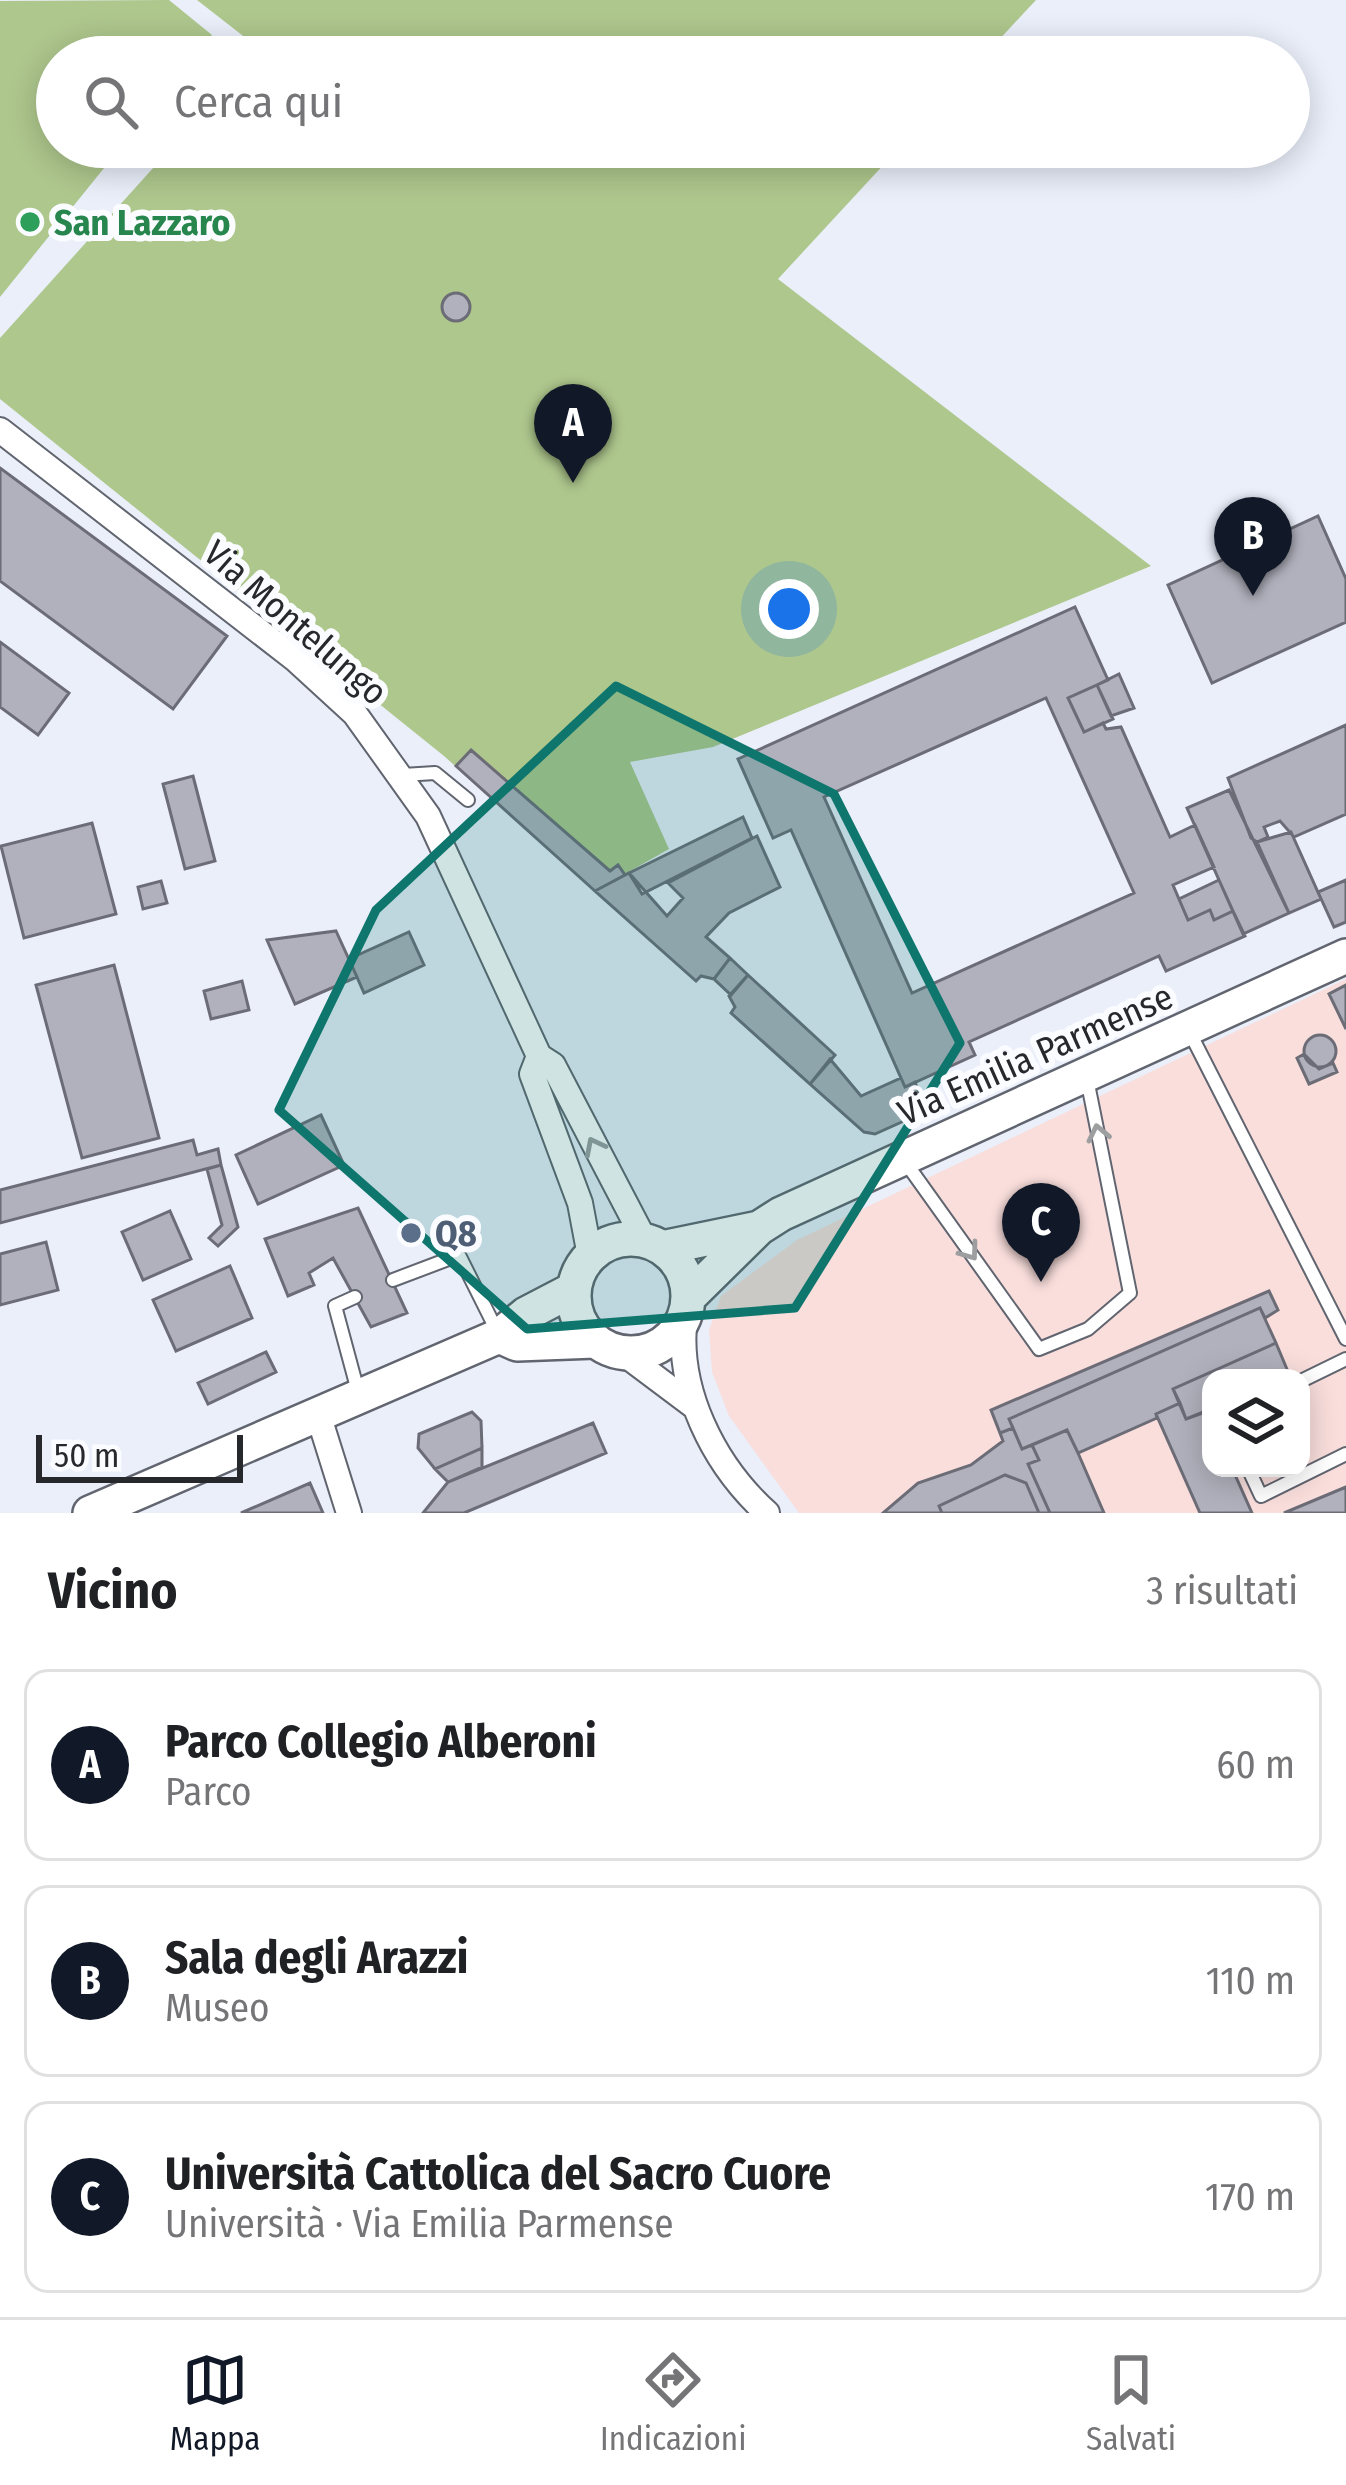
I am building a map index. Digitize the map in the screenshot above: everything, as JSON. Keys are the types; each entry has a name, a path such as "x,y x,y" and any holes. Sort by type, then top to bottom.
{"main road":[{"name":"Via Emilia Parmense","path":"590,1256 615,1241 653,1245 759,1228 902,1157 1346,956"},
{"name":"Via Emilia Parmense","path":"499,1336 517,1344 609,1347 639,1353 667,1341 687,1306 759,1228"},
{"path":"653,1245 682,1269 687,1306"},
{"path":"590,1256 574,1289 578,1318 609,1347"},
{"name":"Via Emilia Parmense","path":"90,1513 499,1336 574,1289"}],"street":[{"name":"Via Montelungo","path":"0,430 296,659 355,715 403,776 460,877 539,1056 553,1065 653,1245"},
{"name":"Via Montelungo","path":"539,1056 532,1074 580,1203 590,1256"},
{"path":"687,1306 695,1408 716,1454 767,1513"},
{"path":"609,1347 695,1408"},
{"path":"318,1414 349,1513"}],"lane":[{"path":"403,776 435,773 468,800"},
{"path":"1187,1028 1346,1339"},
{"path":"902,1157 1039,1349 1088,1329 1130,1293 1086,1074"},
{"path":"393,1280 459,1255 499,1336"},
{"path":"355,1297 335,1306 359,1396"},
{"path":"1310,1377 1346,1359"},
{"path":"1310,1472 1346,1454"},
{"path":"1252,1477 1262,1496 1300,1477"}],"highlighted area":[{"path":"616,686 834,794 960,1043 795,1308 527,1329 279,1110 376,910"}],"shaded area":[{"path":"1346,979 1346,1513 799,1513 729,1416 712,1372 709,1330 721,1296 797,1240"}],"green space":[{"name":"San Lazzaro","path":"169,0 212,35 36,36 36,168 104,168 0,297 0,1"},
{"path":"197,0 1036,0 1003,36 243,36"},
{"path":"153,168 881,168 778,279 1151,566 713,747 630,762 669,849 595,891 444,756 0,399 0,338"}],"building":[{"path":"456,293 466,297 470,307 466,317 456,321 446,317 442,307 446,297"},
{"path":"0,468 227,636 173,709 0,581"},
{"path":"1318,516 1346,579 1346,622 1212,683 1168,585"},
{"path":"1075,607 1108,680 1068,698 1084,732 1103,723 1106,729 1121,727 1170,837 1195,825 1214,867 1173,885 1188,920 1210,910 1214,920 1233,911 1245,936 1166,971 1159,956 969,1042 975,1055 905,1087 791,830 773,838 738,759","holes":["1046,698 1134,893 912,993 824,797"]},
{"path":"0,642 69,693 38,735 0,707"},
{"path":"1119,674 1134,708 1111,716 1097,685"},
{"path":"1097,685 1113,719 1084,732 1068,698"},
{"path":"1346,725 1346,814 1294,837 1280,821 1264,827 1268,837 1257,842 1251,838 1228,778"},
{"path":"471,750 610,871 618,865 625,875 595,891 456,766"},
{"path":"193,776 215,861 185,869 163,784"},
{"path":"1229,790 1289,913 1243,934 1187,808"},
{"path":"743,817 752,838 642,894 629,873"},
{"path":"92,823 116,914 24,938 1,846"},
{"path":"1291,832 1321,899 1289,913 1257,842"},
{"path":"757,836 780,887 729,913 706,937 730,958 714,979 701,976 696,981 595,891 629,873 667,916 683,898 668,883"},
{"path":"1219,880 1233,911 1214,920 1210,910 1188,920 1179,899"},
{"path":"1346,880 1346,922 1334,927 1318,892"},
{"path":"161,881 167,903 143,909 138,887"},
{"path":"336,931 357,977 295,1004 267,940"},
{"path":"409,932 424,965 364,993 349,959"},
{"path":"730,958 748,975 731,995 714,979"},
{"path":"114,965 159,1138 82,1158 36,985"},
{"path":"748,975 835,1055 810,1084 731,1013 735,1007 729,996"},
{"path":"242,981 249,1010 211,1019 204,991"},
{"path":"1346,985 1346,1029 1329,994"},
{"path":"1320,1035 1331,1040 1336,1051 1331,1062 1320,1067 1309,1062 1304,1051 1309,1040"},
{"path":"1304,1054 1319,1069 1333,1063 1337,1072 1309,1084 1297,1058"},
{"path":"830,1059 861,1096 901,1078 905,1087 915,1082 926,1111 875,1134 864,1132 810,1084"},
{"path":"321,1115 344,1165 258,1204 236,1155"},
{"path":"193,1140 197,1155 218,1149 221,1165 0,1223 0,1190"},
{"path":"221,1165 238,1227 218,1246 209,1238 222,1225 207,1169"},
{"path":"358,1208 407,1313 371,1327 333,1258 309,1273 314,1285 288,1296 265,1239"},
{"path":"170,1211 191,1259 143,1280 122,1232"},
{"path":"46,1242 58,1290 0,1305 0,1254"},
{"path":"230,1266 252,1318 176,1351 153,1300"},
{"path":"1269,1291 1278,1310 1265,1318 1260,1308 1009,1419 1013,1428 1000,1433 991,1410"},
{"path":"1260,1308 1276,1343 1218,1369 1202,1369 1202,1376 1173,1389 1180,1403 1078,1453 1067,1430 1022,1449 1009,1419"},
{"path":"1276,1343 1287,1369 1218,1369"},
{"path":"266,1352 276,1372 208,1404 198,1383"},
{"path":"1202,1376 1202,1413 1186,1419 1173,1389"},
{"path":"1180,1403 1186,1419 1202,1413 1202,1477 1236,1477 1252,1513 1200,1513 1156,1414"},
{"path":"472,1412 481,1421 482,1448 435,1469 418,1448 419,1434"},
{"path":"593,1423 606,1453 464,1513 423,1513 448,1482"},
{"path":"1013,1428 1022,1449 1032,1445 1039,1460 1028,1464 1050,1513 1039,1513 1026,1483 1005,1475 939,1506 942,1513 883,1513 918,1483 971,1465 1003,1441 1000,1433"},
{"path":"1067,1430 1104,1513 1050,1513 1028,1464 1039,1460 1032,1445"},
{"path":"482,1448 482,1467 448,1482 435,1469"},
{"path":"1005,1475 1026,1483 1039,1513 942,1513 939,1506"},
{"path":"310,1483 323,1513 241,1513"},
{"path":"1346,1487 1346,1513 1284,1513"}],"place":[{"name":"San Lazzaro","path":"30,222"},
{"name":"Parco Collegio Alberoni","path":"573,483"},
{"name":"Sala degli Arazzi","path":"1253,596"},
{"name":"Q8","path":"411,1233"},
{"name":"Università Cattolica del Sacro Cuore","path":"1041,1282"}]}
